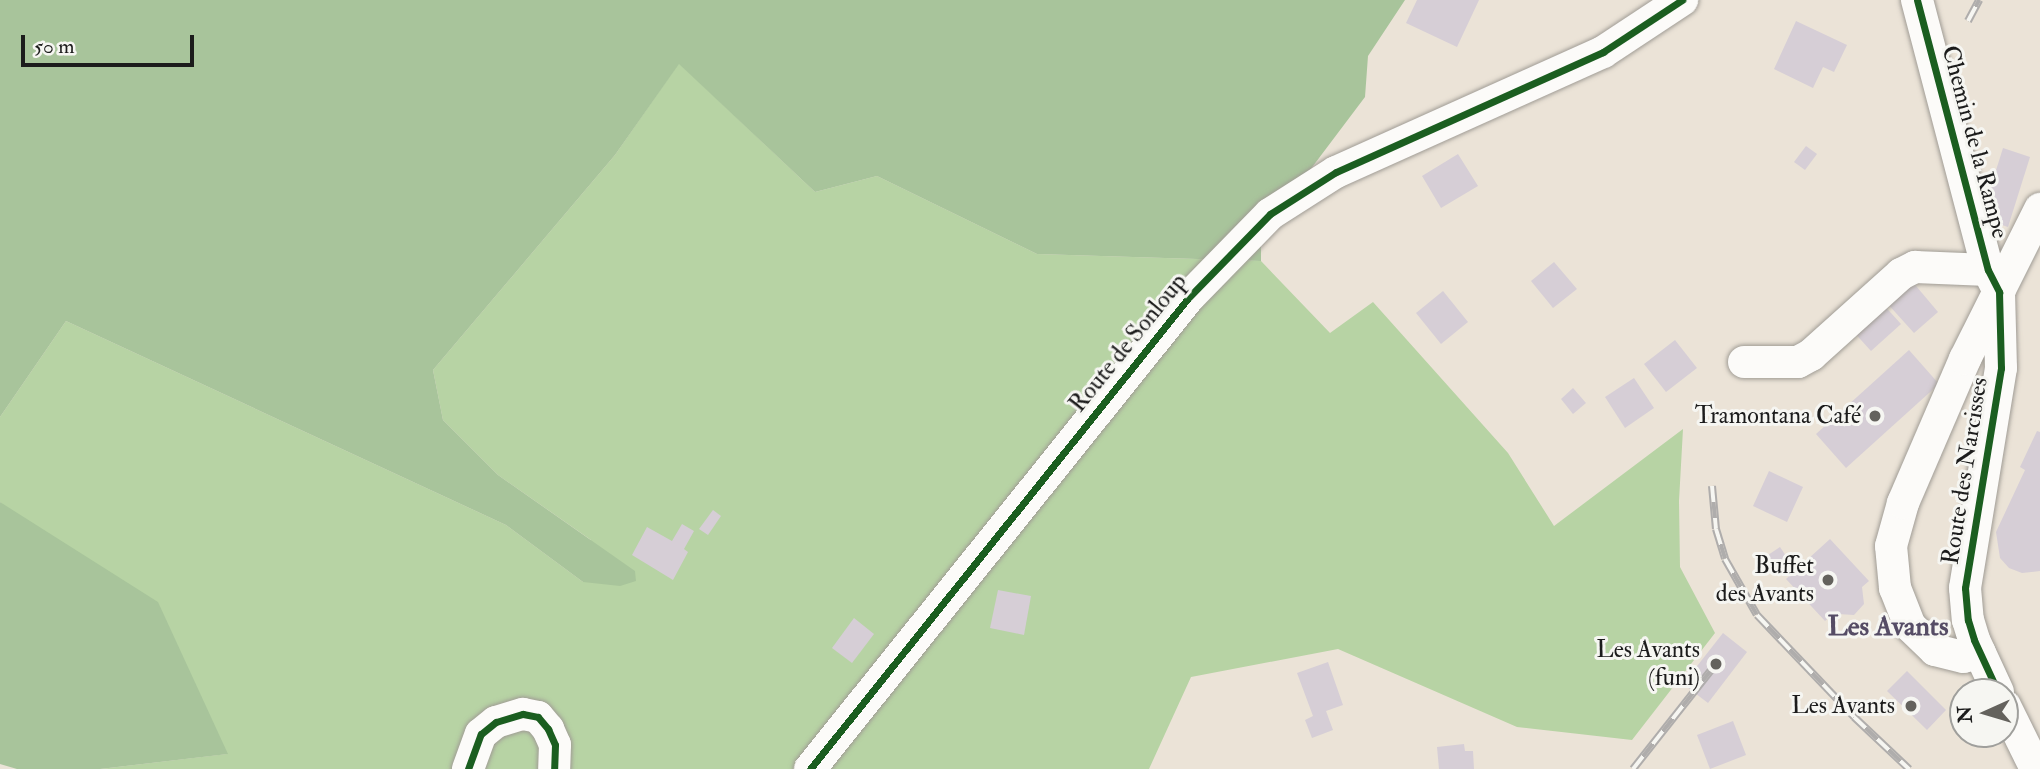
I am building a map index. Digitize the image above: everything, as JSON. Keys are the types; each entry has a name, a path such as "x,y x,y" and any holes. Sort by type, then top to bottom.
{"street":[{"name":"Route de Sonloup","path":"810,769 1189,297 1270,214 1318,181 1603,51 1682,0"},
{"name":"Chemin de la Rampe","path":"1917,0 1994,281"},
{"name":"Chemin de la Rampe","path":"1994,281 2040,209"},
{"path":"1744,362 1798,362 1811,355 1901,274 1915,267 1994,281 1965,359 1894,526 1891,556 1895,588 1902,612 1922,642 1950,656 1980,653"},
{"name":"Route des Narcisses","path":"1992,678 1968,620 1965,588 2001,368 1994,281"},
{"path":"468,769 481,734 496,722 523,714 538,717 548,729 555,745 554,769"},
{"path":"2019,734 2036,769"}],"green space":[{"path":"0,0 1405,0 1368,56 1365,97 1261,235 1261,261 1037,254 877,176 815,192 679,64 615,155 433,370 443,420 498,475 635,571 636,581 620,586 583,582 506,525 66,321 0,417"},
{"path":"679,63 815,192 877,176 1037,254 1261,261 1330,333 1373,302 1508,453 1554,526 1683,429 1679,501 1680,567 1715,633 1632,740 1517,727 1338,649 1191,677 1149,769 100,769 227,754 0,502 0,417 66,321 506,525 583,582 591,540 498,475 443,420 433,370 615,155"},
{"path":"0,502 158,602 228,754 100,769 17,769 0,764"}],"building":[{"path":"1417,0 1479,0 1457,47 1406,23"},
{"path":"1796,21 1847,45 1834,72 1823,67 1813,88 1774,69"},
{"path":"1806,146 1817,154 1805,170 1794,162"},
{"path":"2003,148 2030,157 2008,227 1981,218"},
{"path":"1458,154 1478,186 1441,208 1422,176"},
{"path":"1554,262 1577,289 1553,308 1531,281"},
{"path":"1911,280 1938,312 1914,333 1886,302"},
{"path":"1443,291 1468,322 1441,344 1416,313"},
{"path":"1881,302 1901,324 1871,351 1851,329"},
{"path":"1675,340 1697,368 1666,392 1644,364"},
{"path":"1909,350 1939,384 1846,468 1816,434"},
{"path":"1634,378 1654,408 1625,428 1605,397"},
{"path":"1573,388 1586,403 1573,414 1561,399"},
{"path":"2037,431 2040,432 2040,571 2022,573 2009,568 2000,558 1996,532 2025,470 2020,467"},
{"path":"1769,471 1803,487 1787,522 1753,506"},
{"path":"713,510 721,516 708,535 699,529"},
{"path":"682,524 694,531 684,549 688,552 673,580 632,555 647,527 672,541"},
{"name":"Buffet des Avants","path":"1830,539 1869,581 1862,587 1864,604 1854,615 1838,614 1836,611 1825,621 1786,579"},
{"path":"1780,547 1790,562 1773,574 1762,559"},
{"path":"998,590 1031,596 1024,635 990,628"},
{"path":"854,618 874,634 852,663 832,648"},
{"path":"1723,633 1747,652 1708,703 1683,684"},
{"path":"1328,662 1343,705 1326,711 1333,730 1312,738 1305,720 1313,716 1297,673"},
{"path":"1907,671 1946,710 1927,730 1887,691"},
{"path":"1733,721 1746,755 1710,769 1697,735"},
{"path":"1464,744 1465,751 1473,751 1474,769 1439,769 1437,747"}],"railway":[{"path":"1968,21 1979,0"},
{"path":"1712,486 1716,529 1725,559 1757,615 1854,717 1909,769"},
{"path":"1633,769 1716,664"}],"cycle path":[{"path":"810,769 1189,297 1270,214 1336,172 1603,52 1682,0"},
{"path":"1917,0 1988,270 1999,292 2001,368 1965,588 1968,620 1992,678"},
{"path":"468,769 481,734 496,722 523,714 538,717 548,729 555,745 554,769"}],"place":[{"name":"Tramontana Café","path":"1875,416"},
{"name":"Buffet des Avants","path":"1828,580"},
{"name":"Les Avants (funi)","path":"1716,664"},
{"name":"Les Avants","path":"1911,706"}],"district":[{"name":"Les Avants","path":"1888,627"}]}
